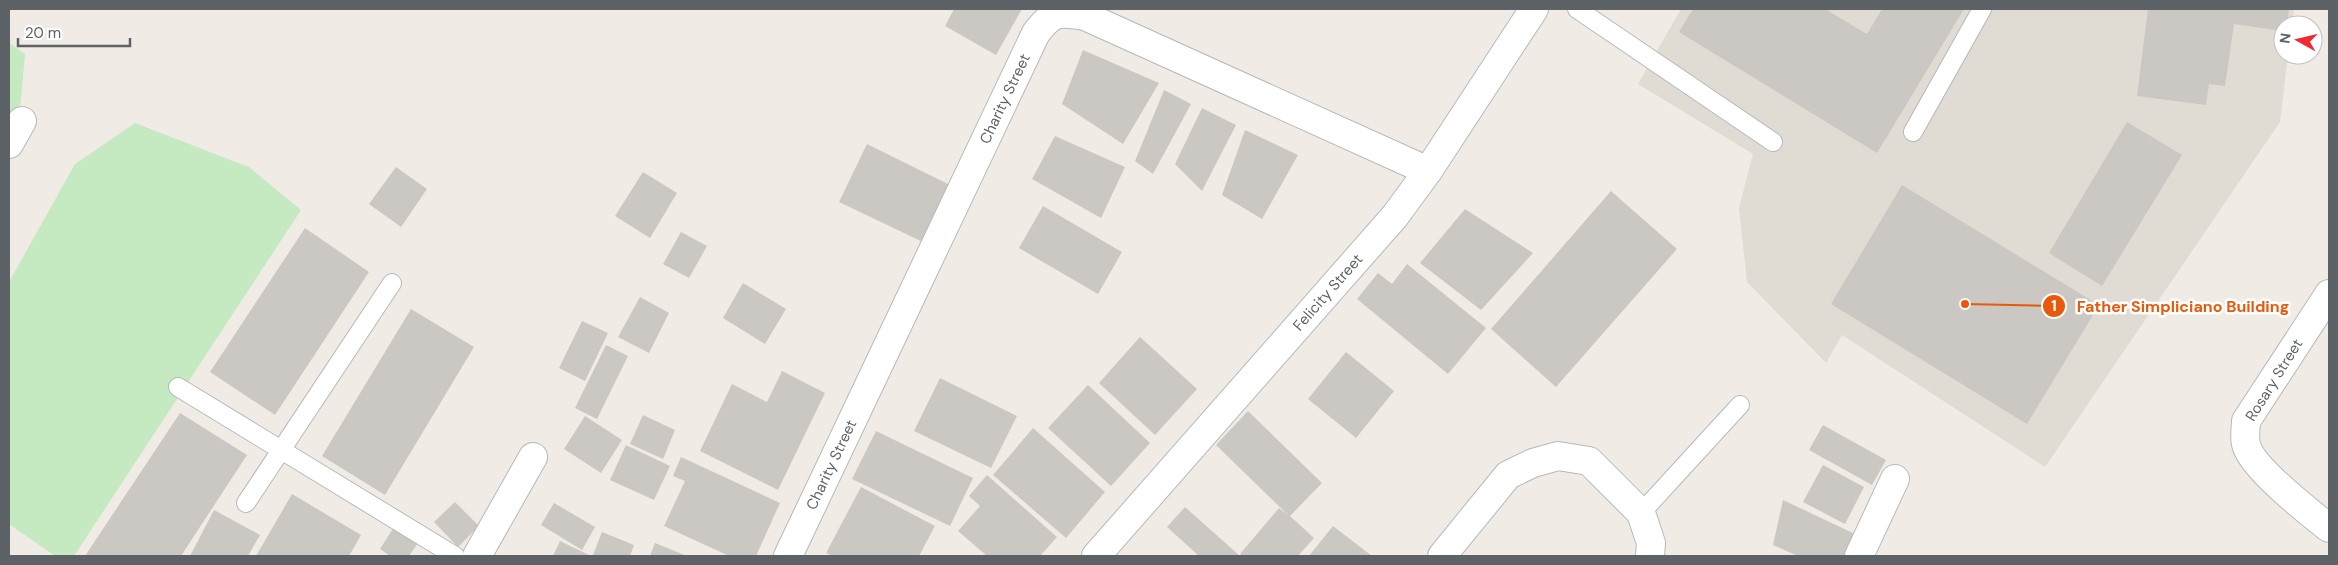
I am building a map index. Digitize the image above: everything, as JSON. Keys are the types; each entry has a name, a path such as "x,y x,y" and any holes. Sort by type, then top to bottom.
{"street":[{"name":"Felicity Street","path":"1096,556 1395,216 1428,171 1534,9"},
{"name":"Charity Street","path":"788,556 1036,33 1047,19 1058,12 1085,16 1428,171"},
{"name":"Rosary Street","path":"2329,294 2246,421 2246,445 2255,461 2292,497 2329,528"},
{"path":"1442,556 1508,475 1533,463 1558,456 1589,461 1641,513 1651,543 1650,556"},
{"path":"477,556 533,457"},
{"path":"1859,556 1895,479"}],"lane":[{"path":"1577,9 1773,142"},
{"path":"1913,132 1982,9"},
{"path":"246,503 392,283"},
{"path":"178,387 455,556"},
{"path":"1641,513 1740,405"}],"shaded area":[{"path":"1681,9 2294,9 2293,15 2273,15 2273,65 2287,65 2280,122 2045,467 1842,335 1826,363 1747,282 1739,208 1753,154 1638,84"}],"green space":[{"path":"9,43 25,54 19,121 9,139"},
{"path":"135,123 249,167 301,210 74,556 55,556 9,524 9,282 75,164"}],"building":[{"path":"954,9 1022,9 996,55 945,26"},
{"path":"1693,9 1825,9 1867,34 1882,9 1964,9 1877,153 1679,32"},
{"path":"2148,9 2289,9 2288,15 2273,15 2273,30 2234,24 2225,86 2209,84 2206,105 2137,96"},
{"path":"1083,50 1159,83 1123,144 1062,104"},
{"path":"1164,90 1191,104 1153,174 1135,161"},
{"path":"1202,108 1236,125 1202,191 1175,164"},
{"path":"2127,122 2182,155 2102,286 2049,253"},
{"path":"1245,130 1298,155 1262,219 1222,195"},
{"path":"1055,136 1125,167 1101,218 1032,179"},
{"path":"867,144 954,187 927,244 839,202"},
{"path":"396,167 427,189 401,227 369,204"},
{"path":"643,172 677,193 650,238 615,216"},
{"path":"1902,185 2099,305 2027,424 1831,304"},
{"path":"1611,191 1677,249 1556,387 1491,329"},
{"path":"1043,206 1122,252 1098,294 1019,248"},
{"path":"1465,209 1533,253 1481,310 1420,263"},
{"path":"305,228 369,272 275,415 210,372"},
{"path":"681,232 707,246 689,278 663,264"},
{"path":"1407,264 1486,328 1448,374 1357,299 1378,273 1392,284"},
{"path":"743,283 786,309 765,344 723,318"},
{"path":"640,297 669,313 649,353 618,337"},
{"path":"411,309 474,347 385,495 322,456"},
{"path":"582,321 608,333 585,381 559,368"},
{"path":"1140,337 1197,389 1155,435 1099,383"},
{"path":"606,345 628,356 597,419 575,408"},
{"path":"1346,352 1394,391 1356,438 1308,399"},
{"path":"782,371 825,393 778,490 700,451 732,384 767,402"},
{"path":"940,378 1017,416 991,468 914,431"},
{"path":"1088,385 1150,443 1111,486 1048,428"},
{"path":"1248,411 1322,483 1290,516 1314,538 1298,556 1242,556 1240,554 1279,508 1288,515 1216,445"},
{"path":"180,413 247,455 181,556 85,556"},
{"path":"643,415 675,430 663,459 630,444"},
{"path":"585,416 622,440 601,473 564,449"},
{"path":"1823,425 1886,460 1872,485 1809,450"},
{"path":"1033,428 1105,492 1066,538 993,475"},
{"path":"876,431 973,478 950,526 852,479"},
{"path":"626,445 670,466 654,500 610,480"},
{"path":"681,457 780,503 756,556 729,556 664,526 685,481 673,476"},
{"path":"1823,465 1864,487 1845,524 1803,502"},
{"path":"987,475 1057,537 1040,556 987,556 958,531 980,506 969,496"},
{"path":"861,487 935,526 919,556 833,556 826,553"},
{"path":"292,494 361,535 349,556 256,556"},
{"path":"1783,500 1855,534 1845,556 1798,556 1773,545"},
{"path":"455,502 479,526 458,547 434,522"},
{"path":"554,503 595,527 582,550 541,525"},
{"path":"1185,507 1240,556 1199,556 1167,527"},
{"path":"214,510 260,535 248,556 190,556"},
{"path":"1333,526 1372,556 1309,556"},
{"path":"394,527 418,543 409,556 390,556 380,549"},
{"path":"602,532 634,545 630,556 593,555"},
{"path":"560,541 591,556 553,556"},
{"path":"655,543 687,556 650,556"}],"place":[{"name":"Father Simpliciano Building","path":"1965,304"}]}
